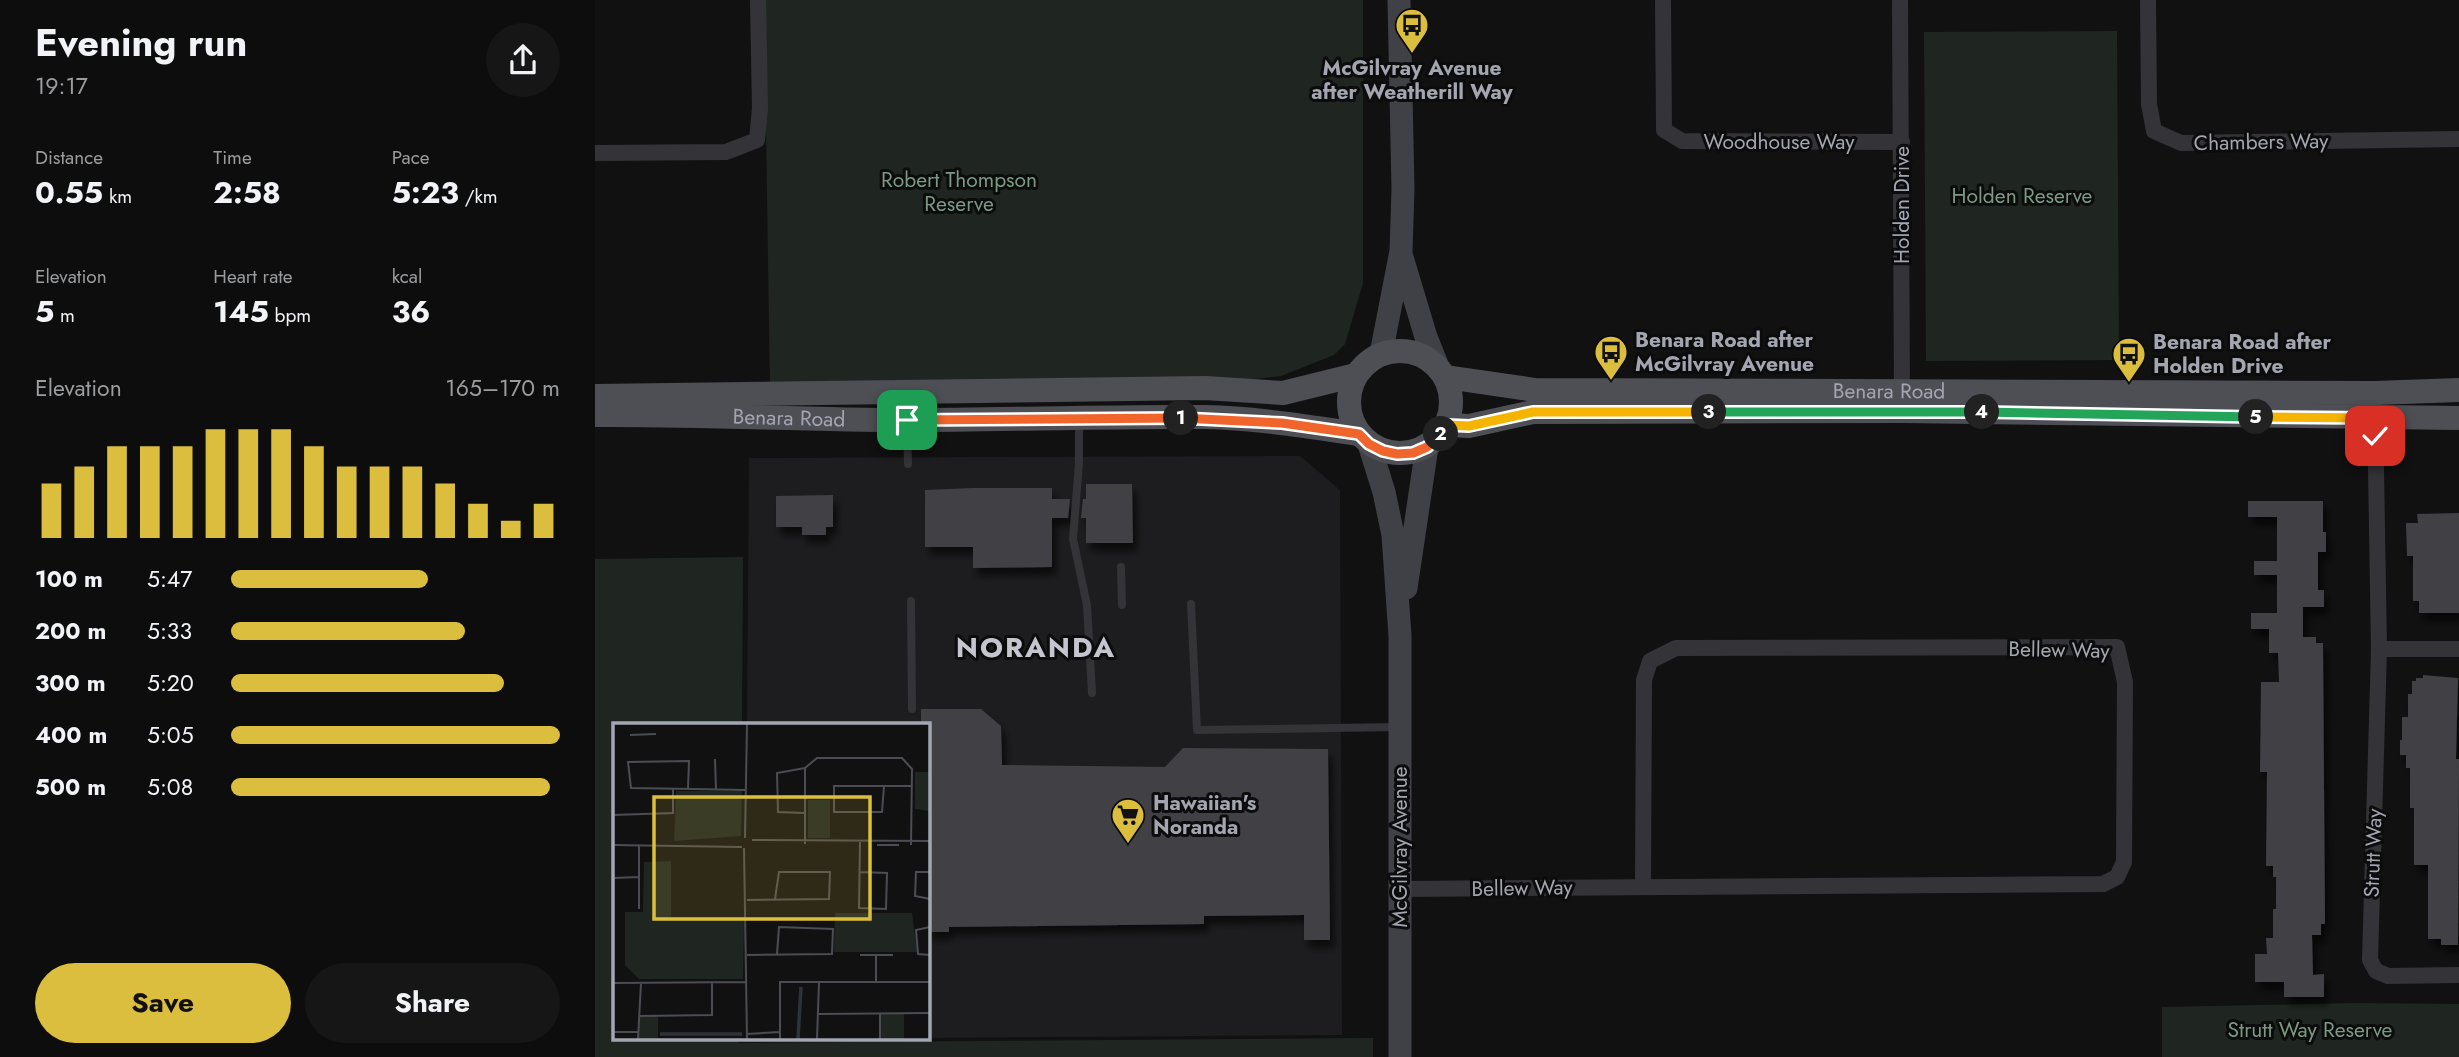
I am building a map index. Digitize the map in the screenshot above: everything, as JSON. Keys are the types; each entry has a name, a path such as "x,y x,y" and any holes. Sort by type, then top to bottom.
{"main road":[{"path":"1381,355 1401,251 1403,188 1399,0"},
{"path":"1401,251 1426,337 1452,393 1452,409 1439,438 1413,453 1383,451 1364,439 1352,420 1350,390 1356,375 1371,360 1396,351 1412,352 1426,358 1442,372"},
{"name":"Benara Road","path":"1442,372 1535,390 2375,418 2459,418"},
{"name":"Benara Road","path":"595,396 1205,388 1283,393 1356,375"},
{"name":"Benara Road","path":"1447,425 1469,426 1533,412 1902,401 2459,390"},
{"name":"Benara Road","path":"595,415 689,414 817,420 1208,417 1282,423 1364,439"},
{"name":"McGilvray Avenue","path":"1364,439 1384,492 1393,535 1400,636 1400,1057"},
{"name":"McGilvray Avenue","path":"1400,636 1427,447"}],"street":[{"path":"595,153 726,152 757,140 760,108 758,0"},
{"name":"Woodhouse Way","path":"1663,0 1664,130 1682,142 1902,142"},
{"name":"Holden Drive","path":"1901,0 1902,401"},
{"name":"Chambers Way","path":"2148,0 2149,104 2154,131 2181,143 2459,139"},
{"name":"Strutt Way","path":"2375,393 2379,649 2370,960 2376,971 2388,976 2459,975"},
{"name":"Bellew Way","path":"1400,889 2103,884 2117,877 2124,862 2126,682 2117,647 1676,648 1650,661 1644,680 1643,887"},
{"path":"2379,649 2459,649"}],"lane":[{"path":"1079,418 1079,463 1073,539 1087,605 1092,693"},
{"path":"907,420 908,464"},
{"path":"1121,567 1122,605"},
{"path":"911,601 912,709"},
{"path":"1191,604 1197,730 1401,727"}],"shaded area":[{"path":"1300,456 1340,490 1342,1035 929,1038 929,723 747,723 749,458"}],"green space":[{"name":"Robert Thompson Reserve","path":"764,0 1363,0 1363,283 1345,344 1334,355 1281,376 1238,381 770,387"},
{"name":"Holden Reserve","path":"2117,31 2119,360 1926,361 1924,32"},
{"path":"743,557 742,723 613,723 613,1040 739,1040 739,1043 1373,1038 1373,1057 595,1057 595,559"},
{"name":"Strutt Way Reserve","path":"2459,1004 2459,1057 2162,1057 2162,1007"}],"building":[{"path":"1086,484 1132,484 1133,543 1086,543 1086,518 1081,518 1083,499 1086,499"},
{"path":"1052,488 1052,499 1070,499 1068,518 1052,518 1052,567 973,568 973,547 925,547 925,490"},
{"path":"833,495 833,527 826,527 826,535 802,535 802,527 776,527 776,496"},
{"path":"2248,501 2323,501 2326,552 2318,552 2318,590 2324,590 2324,607 2303,607 2303,637 2316,637 2316,643 2323,643 2325,924 2321,924 2321,935 2312,935 2313,975 2324,974 2324,997 2284,997 2284,982 2255,982 2255,954 2267,954 2266,938 2273,938 2273,909 2276,909 2276,877 2273,877 2273,866 2266,866 2267,772 2260,772 2261,682 2279,682 2278,653 2269,653 2269,629 2251,629 2251,613 2277,613 2277,575 2254,575 2254,561 2277,561 2277,517 2248,517"},
{"path":"2459,513 2459,613 2419,613 2419,601 2413,601 2413,556 2407,556 2406,523 2418,523 2417,514"},
{"path":"2423,675 2458,678 2458,945 2441,945 2441,939 2428,939 2428,865 2414,865 2414,808 2410,808 2410,768 2406,768 2406,755 2400,755 2400,740 2402,717 2408,717 2408,694 2412,694 2412,681 2423,678"},
{"name":"Hawaiian's Noranda","path":"921,709 981,709 1001,726 1002,765 1165,767 1183,748 1328,749 1330,940 1304,940 1304,915 1204,916 1204,924 949,927 949,932 929,932 929,723 921,723"}],"place":[{"name":"McGilvray Avenue after Weatherill Way","path":"1412,55"},
{"name":"Benara Road after McGilvray Avenue","path":"1611,382"},
{"name":"Benara Road after Holden Drive","path":"2129,384"},
{"name":"Hawaiian's Noranda","path":"1128,845"}],"district":[{"name":"NORANDA","path":"1036,647"}],"route":[{"path":"907,420 1208,417 1282,423 1359,434 1369,444 1397,454 1413,453 1427,447 1439,438 1447,425 1469,426 1533,412 1902,411 2375,418 2375,436"}]}
